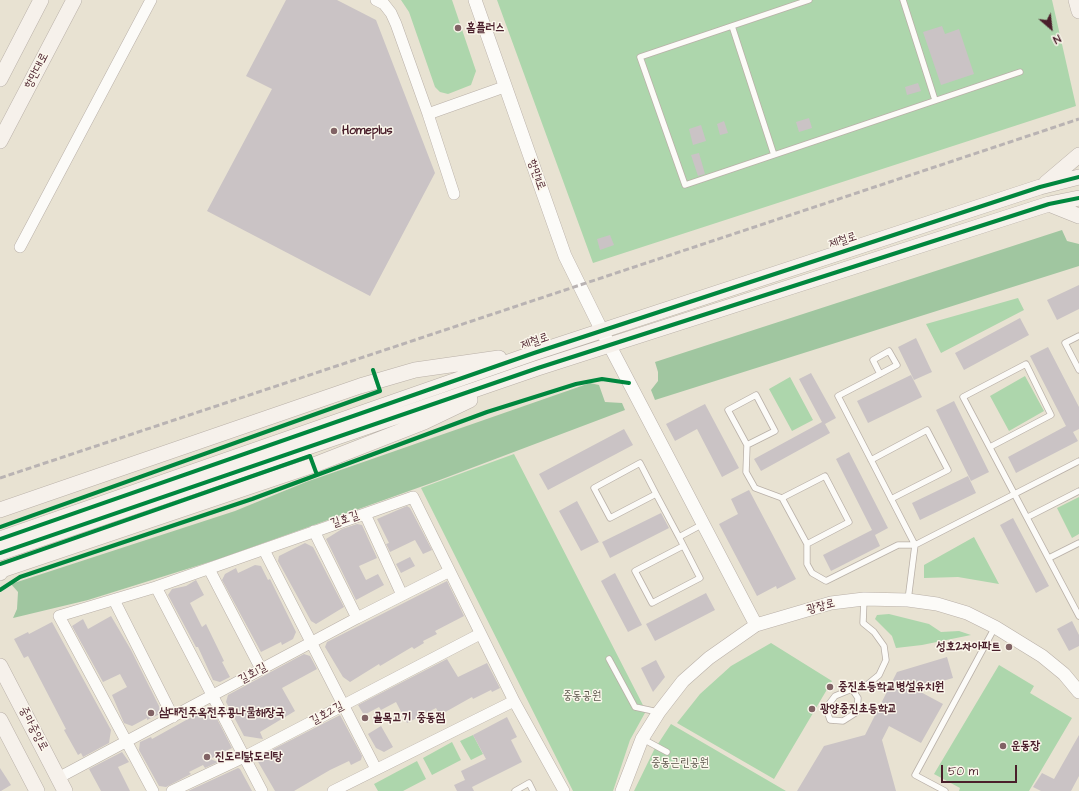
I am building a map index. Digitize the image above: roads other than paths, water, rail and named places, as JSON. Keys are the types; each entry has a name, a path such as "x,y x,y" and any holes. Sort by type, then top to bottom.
{"main road":[{"path":"0,79 41,0"},
{"name":"항만대로","path":"0,141 74,0"},
{"path":"1040,187 1076,160 1079,155"},
{"name":"제철로","path":"2,546 534,353 1040,187 1079,177"},
{"name":"제철로","path":"2,546 538,368 1049,204 1079,198"},
{"path":"1049,204 1079,216"},
{"path":"0,510 366,384 415,370 534,353"},
{"path":"1,571 314,465 424,422 538,368"},
{"name":"중마중앙로","path":"0,666 65,791"},
{"name":"중마중앙로","path":"0,720 32,789"}],"street":[{"path":"20,247 151,0"},
{"path":"376,0 384,4 391,13 428,114 454,194"},
{"name":"항만11로","path":"475,0 504,87 565,256 602,331 756,624"},
{"path":"428,114 504,87"},
{"name":"길호길","path":"153,791 59,616 156,587 413,497 448,572 514,701 564,791"},
{"path":"365,514 402,595"},
{"path":"314,531 357,618"},
{"path":"264,550 376,769"},
{"path":"209,569 261,669"},
{"name":"길호1길","path":"58,778 173,717 211,695 448,572"},
{"path":"156,587 262,791"},
{"name":"광장로","path":"622,791 642,739 659,712 683,681 704,663 756,624 831,603 864,598 908,600 937,604 967,613 995,626 1042,656 1064,674 1079,692"},
{"path":"114,600 173,717"},
{"name":"길호2길","path":"172,791 244,757 480,634"},
{"path":"333,791 514,701"}],"lane":[{"path":"809,0 640,57 685,185 1020,72"},
{"path":"903,0 935,100"},
{"path":"732,26 774,154"},
{"path":"1079,336 1065,343 1079,370"},
{"path":"990,447 1052,415 1026,364 963,397 1079,616"},
{"path":"880,374 838,396 916,545 908,600"},
{"path":"747,445 775,431 756,395 728,410 747,445 746,472 755,488 782,498 806,544 807,564 812,573 826,581 898,545 916,545 1079,461"},
{"path":"871,460 927,430 948,470 891,499"},
{"path":"656,494 610,518 594,488 640,464 679,537 700,578 652,604 635,571 683,546"},
{"path":"782,498 825,476 849,522 806,544"},
{"path":"1028,518 1079,491"},
{"path":"679,537 704,524"},
{"path":"1049,558 1079,543"},
{"path":"852,689 858,698 857,712 843,721 830,720 826,708 835,696 852,689 868,684 879,675 886,660 884,646 877,636 862,623 864,598"},
{"path":"945,791 915,776 995,626"},
{"path":"609,659 635,707 659,712"},
{"path":"642,739 667,752"},
{"path":"515,791 529,784 533,791"}],"railway":[{"path":"0,478 1079,119"}],"place":[{"name":"홈플러스","path":"458,28"},
{"name":"Homeplus","path":"334,131"},
{"name":"성호2차아파트","path":"1009,647"},
{"name":"중진초등학교병설유치원","path":"830,687"},
{"name":"광양중진초등학교","path":"812,709"},
{"name":"삼대전주옥전주콩나물해장국","path":"151,713"},
{"name":"골목고기 중동점","path":"365,718"},
{"name":"운동장","path":"1003,746"},
{"name":"진도리닭도리탕","path":"207,757"}],"park label":[{"name":"중동공원","path":"582,696"},
{"name":"중동근린공원","path":"680,763"}]}
